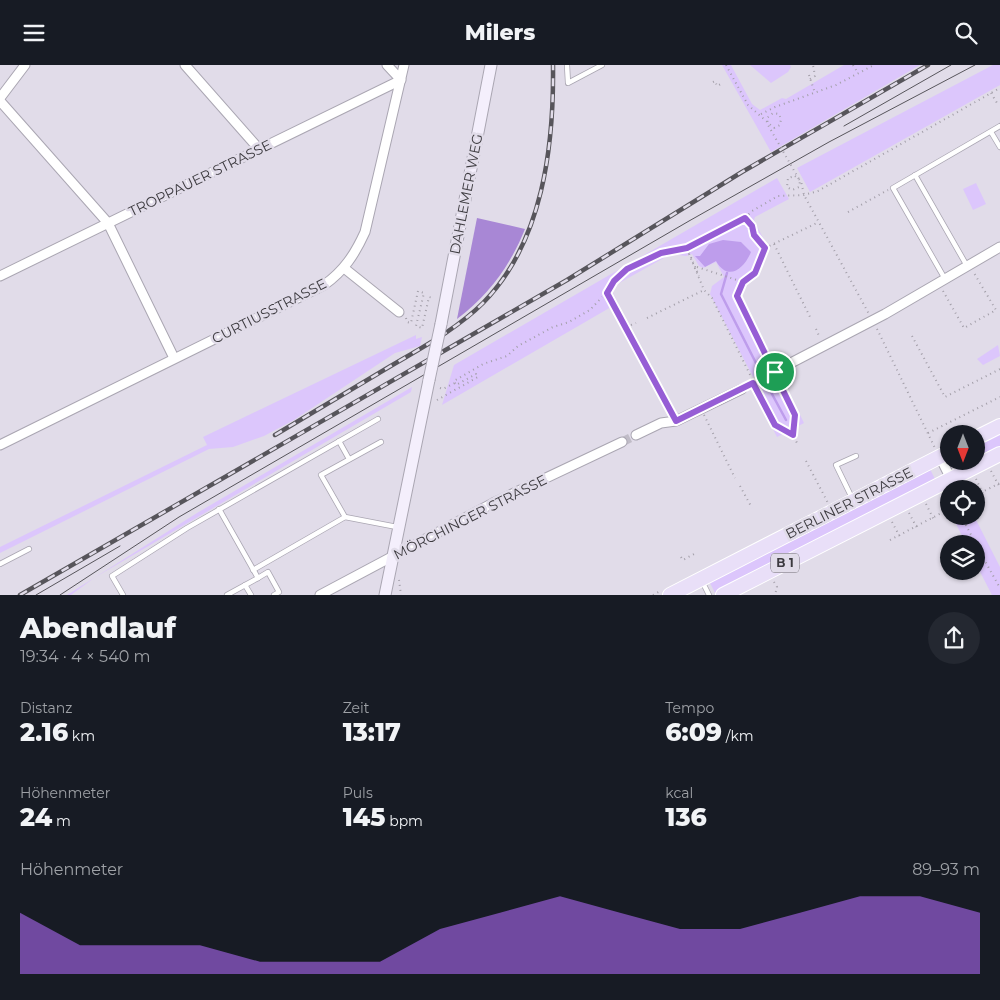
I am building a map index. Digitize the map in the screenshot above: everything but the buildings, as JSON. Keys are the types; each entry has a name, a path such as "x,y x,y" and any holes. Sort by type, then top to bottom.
{"main road":[{"name":"DAHLEMER WEG","path":"399,527 441,324 491,65"},
{"path":"985,434 1000,426"},
{"name":"BERLINER STRASSE","path":"723,595 1000,453"},
{"name":"BERLINER STRASSE","path":"670,595 940,457"},
{"path":"385,595 399,527"}],"street":[{"path":"25,65 0,99 108,223 174,359"},
{"path":"185,65 259,149"},
{"path":"387,65 400,80"},
{"name":"CURTIUSSTRASSE","path":"0,445 324,285 344,268 356,251 365,232 404,65"},
{"name":"TROPPAUER STRASSE","path":"0,276 400,80"},
{"path":"787,365 885,314 1000,247"},
{"path":"344,268 400,313"},
{"path":"636,435 661,423 676,421 742,389"},
{"name":"MÖRCHINGER STRASSE","path":"320,595 493,503 622,442"},
{"path":"948,470 951,479"}],"lane":[{"path":"567,65 568,83 602,65"},
{"path":"945,279 893,188 1000,127"},
{"path":"991,131 1000,147"},
{"path":"914,175 966,266"},
{"path":"607,293 676,421"},
{"path":"123,595 112,576 219,509 378,419"},
{"path":"339,441 350,459"},
{"path":"345,517 322,475 381,442"},
{"path":"853,501 836,465 856,456"},
{"path":"219,509 258,578"},
{"path":"253,570 345,517 399,527"},
{"path":"0,564 29,549"},
{"path":"227,595 268,572 279,592 274,595"},
{"path":"701,579 709,595"},
{"path":"245,585 251,595"}],"path":[{"path":"726,65 748,105 761,114 770,127 774,128 780,125 782,119 778,114 773,113 767,118 768,125 800,181 799,187 792,190 787,187 786,182 788,178 795,176 800,181 804,195"},
{"path":"810,79 815,76 813,65"},
{"path":"853,65 858,73"},
{"path":"761,114 815,93 874,65"},
{"path":"809,75 815,93"},
{"path":"713,82 715,81 718,86 723,83"},
{"path":"455,383 454,381 474,369 507,355 518,346 553,327 570,322 590,310 607,293 614,281 627,269 661,253 687,248 745,218 752,211 778,195 804,195 818,191 1000,88"},
{"path":"991,93 997,103"},
{"path":"848,212 893,188"},
{"path":"745,218 752,226 754,235 765,248"},
{"path":"798,445 793,435 795,415 737,296 743,282 755,273 765,248 819,221"},
{"path":"774,244 810,317"},
{"path":"687,248 704,290 712,298 775,425 793,435"},
{"path":"689,254 691,254 697,267 699,277"},
{"path":"697,267 743,282"},
{"path":"943,291 964,328 972,324 996,310 974,273"},
{"path":"647,318 704,290"},
{"path":"400,313 404,313 408,322 411,323 418,291 424,293 416,326 422,327 429,297 434,298"},
{"path":"912,336 945,397 1000,369"},
{"path":"742,389 787,365"},
{"path":"438,400 478,377 476,374 456,385 455,383 441,388"},
{"path":"928,433 1000,397"},
{"path":"701,410 736,478"},
{"path":"806,461 832,512"},
{"path":"985,492 999,485 991,471"},
{"path":"740,486 752,509"},
{"path":"926,504 933,519"},
{"path":"909,513 916,527"},
{"path":"890,539 940,515"},
{"path":"892,522 899,536"},
{"path":"682,557 683,560 694,554"},
{"path":"985,560 1000,588"},
{"path":"774,582 777,587 775,595"}],"shaded area":[{"path":"722,65 731,65 752,104 760,110 782,98 786,99 844,65 920,65 771,152"},
{"path":"750,65 790,65 791,67 788,72 771,83"},
{"path":"993,65 1000,65 1000,85 810,192 797,168"},
{"path":"777,178 789,199 755,217 754,220 769,250 762,253 737,294 733,296 770,368 753,377 710,294 712,286 724,277 716,262 703,268 699,266 692,254 686,256 671,254 614,286 613,293 618,303 442,405 454,365"},
{"path":"976,183 986,204 973,210 963,189"},
{"path":"477,218 525,229 513,255 489,290 457,319"},
{"path":"723,240 741,242 751,252 744,264 735,271 726,271 716,261 705,267 695,256 700,256 709,244"},
{"path":"416,335 416,339 422,337 420,346 395,353 294,420 264,436 233,447 209,449 0,553 0,547 207,445 203,437"},
{"path":"998,345 1000,356 983,365 977,359"},
{"path":"783,380 804,423 777,437 755,394"},
{"path":"412,387 411,392 94,578 71,595 67,595 197,513"},
{"path":"1000,431 1000,449 985,456 985,438"},
{"path":"929,467 936,481 715,593 709,581"},
{"path":"956,525 979,525 984,535 962,535"},
{"path":"985,538 1000,567 1000,595 992,595 984,580"}],"waterway":[{"path":"727,273 721,294 762,375"},
{"path":"765,381 786,420"}],"tunnel":[{"path":"622,442 636,435"}],"tram line":[{"path":"844,126 951,65"},
{"path":"60,595 179,517 689,221 829,142 975,65"},
{"path":"36,595 120,546"}],"railway":[{"path":"275,435 450,330 483,303 503,279 519,251 532,222 541,191 551,128 553,65"},
{"path":"20,595 567,280 742,172 928,65"}],"route":[{"path":"745,218 752,226 754,235 765,248 755,273 743,282 737,296 775,372 795,415 793,435 775,425 753,383 676,421 607,293 609,287 627,269 661,253 687,248 745,218"}]}
